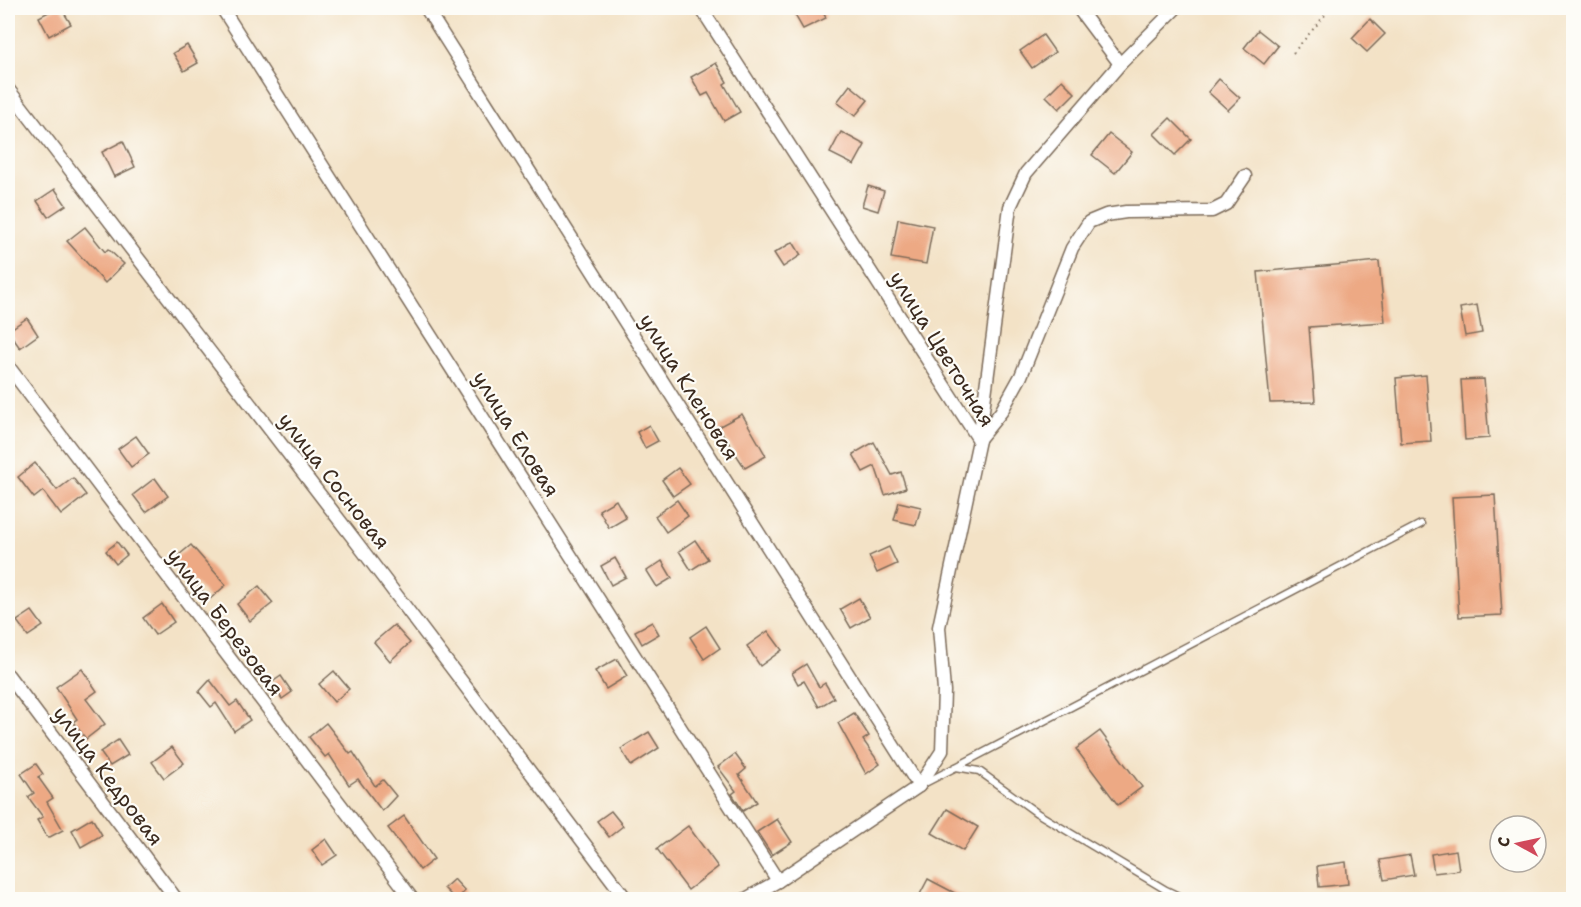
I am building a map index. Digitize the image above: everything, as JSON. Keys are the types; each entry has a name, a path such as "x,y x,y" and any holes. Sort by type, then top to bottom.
{"street":[{"name":"улица Еловая","path":"222,8 778,881"},
{"name":"улица Кленовая","path":"426,8 919,786"},
{"name":"улица Цветочная","path":"701,8 979,440 939,627 944,691 942,751 919,786"},
{"path":"1078,8 1120,64"},
{"path":"979,440 1010,207 1017,189 1026,173 1120,64 1176,8"},
{"name":"улица Сосновая","path":"8,89 357,543 627,900"},
{"path":"979,440 1000,412 1021,376 1072,248 1089,222 1106,214 1126,212 1212,211 1226,204 1245,176"},
{"name":"улица Березовая","path":"8,366 413,900"},
{"name":"улица Кедровая","path":"8,675 177,900"},
{"path":"744,900 778,881 919,786"}],"lane":[{"path":"919,786 1421,524"},
{"path":"957,768 979,771 1037,813 1166,890 1187,900"}],"path":[{"path":"1293,53 1331,8"}],"building":[{"path":"56,8 61,8 71,24 49,36 39,17"},
{"path":"810,8 821,8 826,18 803,29 795,15"},
{"path":"1370,19 1385,34 1367,52 1352,38"},
{"path":"1258,30 1278,46 1264,64 1244,48"},
{"path":"1043,35 1055,52 1032,68 1020,51"},
{"path":"187,45 198,63 184,71 173,53"},
{"path":"716,63 727,82 724,84 740,112 724,121 708,93 702,96 691,77"},
{"path":"1219,79 1240,98 1228,110 1208,92"},
{"path":"1062,80 1075,93 1059,109 1046,96"},
{"path":"850,85 868,100 855,116 837,102"},
{"path":"1170,118 1191,139 1175,155 1154,134"},
{"path":"841,132 865,145 854,165 830,153"},
{"path":"1109,134 1132,152 1115,173 1092,155"},
{"path":"123,141 135,167 114,177 102,152"},
{"path":"868,186 884,191 878,211 862,206"},
{"path":"55,189 66,205 48,217 37,201"},
{"path":"898,219 933,226 926,264 891,258"},
{"path":"85,227 105,252 108,249 124,264 105,283 67,241"},
{"path":"793,242 801,255 783,267 774,253"},
{"path":"1379,261 1385,322 1309,327 1315,402 1270,403 1258,272"},
{"path":"1477,305 1482,333 1465,336 1460,308"},
{"path":"27,318 38,335 20,348 8,331"},
{"path":"1426,375 1431,441 1401,443 1396,378"},
{"path":"1484,379 1489,438 1465,440 1461,380"},
{"path":"742,414 766,456 745,468 718,427"},
{"path":"649,425 658,441 645,448 637,432"},
{"path":"136,436 149,454 131,467 118,449"},
{"path":"874,442 892,475 901,472 906,488 885,495 875,466 863,472 853,454"},
{"path":"35,463 57,490 73,478 86,495 61,515 43,491 34,498 18,477"},
{"path":"678,468 690,484 673,496 662,480"},
{"path":"155,478 168,496 146,512 133,495"},
{"path":"1495,495 1502,615 1459,617 1452,497"},
{"path":"616,500 626,518 609,528 599,510"},
{"path":"677,500 688,516 666,532 655,516"},
{"path":"899,502 921,507 916,525 894,520"},
{"path":"695,540 708,559 691,570 679,551"},
{"path":"117,542 127,555 116,564 106,551"},
{"path":"191,545 226,585 210,599 174,559"},
{"path":"889,547 897,564 877,573 869,556"},
{"path":"615,558 626,577 611,585 601,566"},
{"path":"662,561 672,578 657,587 647,571"},
{"path":"259,586 273,603 250,621 237,604"},
{"path":"859,598 870,617 851,628 840,609"},
{"path":"162,604 174,622 155,635 143,618"},
{"path":"32,611 43,626 28,636 17,621"},
{"path":"652,622 659,634 642,644 635,631"},
{"path":"394,625 410,643 390,661 374,642"},
{"path":"706,626 720,648 704,659 690,637"},
{"path":"768,631 782,650 760,666 747,646"},
{"path":"617,659 627,676 606,689 595,671"},
{"path":"806,664 819,687 825,683 834,698 819,707 804,681 798,684 792,673"},
{"path":"82,669 97,691 86,699 105,724 86,739 73,722 77,719 56,687"},
{"path":"334,671 349,689 334,702 319,684"},
{"path":"281,676 292,692 282,699 271,683"},
{"path":"210,680 230,706 237,701 250,720 234,731 216,703 211,707 199,692"},
{"path":"854,713 869,736 863,740 880,764 866,774 838,723"},
{"path":"326,723 350,754 353,752 375,786 383,780 396,796 382,811 358,779 349,785 329,754 325,757 309,737"},
{"path":"1100,731 1142,787 1118,805 1076,749"},
{"path":"649,732 659,748 631,766 621,749"},
{"path":"118,740 128,755 110,766 100,752"},
{"path":"172,747 184,763 164,778 152,762"},
{"path":"735,754 746,769 739,775 757,802 743,811 732,794 736,791 718,767"},
{"path":"36,764 43,774 38,777 53,798 47,802 63,830 48,838 37,820 43,817 28,797 34,793 21,774"},
{"path":"947,809 978,827 963,851 932,833"},
{"path":"611,811 623,826 609,837 597,821"},
{"path":"404,816 434,859 420,870 388,828"},
{"path":"92,818 102,835 81,847 72,830"},
{"path":"777,819 792,842 772,855 757,832"},
{"path":"688,826 718,867 688,890 657,849"},
{"path":"326,839 337,855 322,865 312,850"},
{"path":"1456,850 1459,870 1434,873 1431,854"},
{"path":"1410,855 1414,875 1384,880 1380,860"},
{"path":"1346,862 1348,884 1319,887 1317,866"},
{"path":"454,879 465,891 456,900 444,888"},
{"path":"928,879 968,900 917,900"}]}
